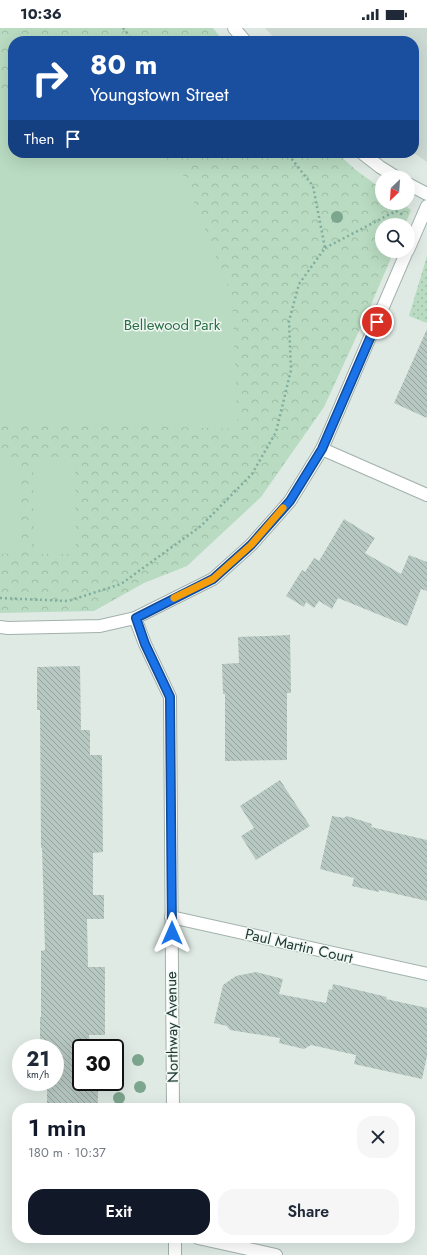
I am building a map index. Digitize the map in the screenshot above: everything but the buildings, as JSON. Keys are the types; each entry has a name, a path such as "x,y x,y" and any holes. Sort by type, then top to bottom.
{"street":[{"path":"234,28 241,36"},
{"path":"369,158 385,170"},
{"path":"415,188 427,194"},
{"path":"415,234 427,206"},
{"path":"0,627 100,626 136,618 213,579 245,550 290,501 322,449 405,258"},
{"path":"322,449 427,495"},
{"name":"Northway Avenue","path":"136,618 145,644 170,697 173,1103"},
{"name":"Paul Martin Court","path":"171,917 427,974"},
{"path":"175,1243 175,1255"},
{"path":"221,1243 276,1255"}],"path":[{"path":"123,28 129,36"},
{"path":"291,158 313,186 325,248"},
{"path":"0,598 68,601 121,584 201,526 252,474 276,432 291,370 289,321 299,284 325,248 396,211"}],"shaded area":[{"path":"265,28 427,28 427,162 419,156 419,36 272,36"}],"green space":[{"name":"Bellewood Park","path":"0,28 213,28 219,36 8,36 8,158 343,158 375,184 375,210 411,210 408,218 375,218 375,258 391,258 324,407 261,497 187,566 144,583 94,611 0,613"},
{"path":"0,95 8,96 8,158 164,158 180,167 232,296 238,429 0,421"},
{"path":"427,256 427,323 409,316"},
{"path":"0,462 19,462 21,553 0,554"},
{"path":"33,462 75,462 76,554 34,554"}],"slow traffic":[{"path":"174,598 213,579 251,545 283,508"}],"route":[{"path":"172,933 170,697 145,644 136,618 213,579 251,545 290,501 322,449 377,322"}]}
